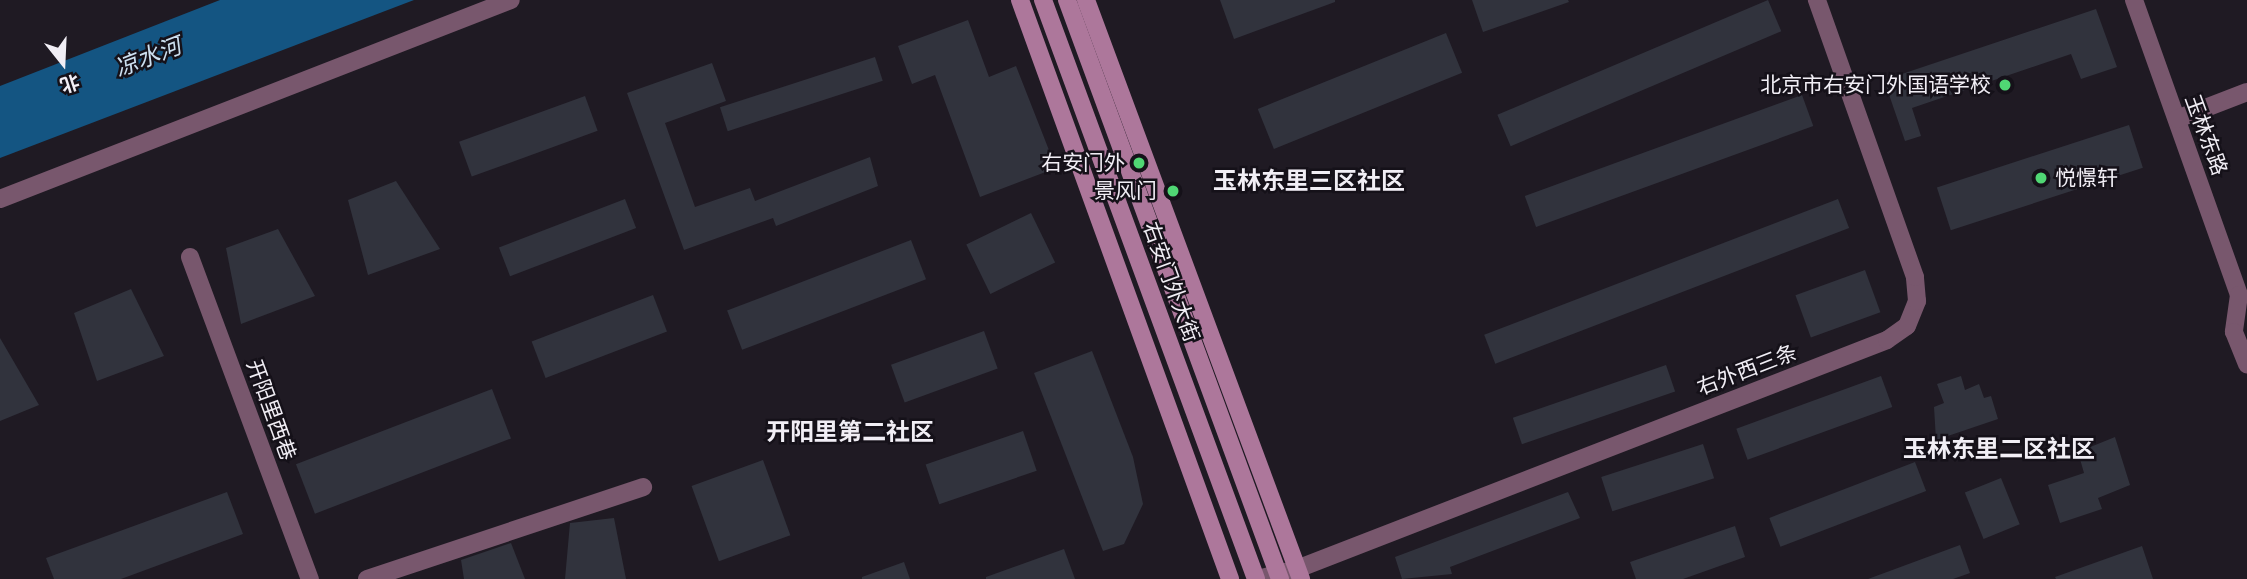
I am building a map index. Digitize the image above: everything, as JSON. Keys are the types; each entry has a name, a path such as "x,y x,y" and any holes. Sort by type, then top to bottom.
{"main road":[{"path":"1020,0 1230,579"},
{"name":"右安门外大街","path":"1043,0 1257,579"},
{"name":"右安门外大街","path":"1068,0 1279,577"},
{"path":"1086,0 1299,574"}],"street":[{"path":"0,199 511,0"},
{"name":"右外西三条","path":"1257,579 1299,574 1887,340 1907,326 1917,301 1915,277 1817,0"},
{"name":"玉林东路","path":"2134,0 2176,119 2243,292 2234,332 2247,365"},
{"path":"2176,119 2247,92"},
{"name":"开阳里西巷","path":"190,257 310,579"},
{"path":"367,579 643,487"}],"water":[{"name":"凉水河","path":"220,0 414,0 0,158 0,86"}],"building":[{"path":"1220,0 1335,0 1335,2 1234,39"},
{"path":"1472,0 1568,0 1569,2 1483,32"},
{"path":"1768,0 1781,31 1511,146 1497,115"},
{"path":"2096,9 2117,67 2081,79 2071,54 1912,108 1921,136 1905,141 1884,80"},
{"path":"968,20 989,77 1016,66 1056,168 980,197 935,75 912,84 898,46"},
{"path":"1446,33 1462,73 1274,149 1258,109"},
{"path":"875,57 883,81 728,131 720,107"},
{"path":"712,63 726,101 665,123 695,207 750,188 755,201 870,157 878,186 776,226 773,218 684,250 627,93"},
{"path":"1802,95 1813,126 1536,227 1525,196"},
{"path":"585,96 598,131 472,177 459,142"},
{"name":"悦憬轩","path":"2129,125 2143,168 1951,230 1937,187"},
{"path":"396,181 440,249 368,275 348,200"},
{"path":"625,199 636,228 510,276 499,247"},
{"path":"1838,199 1849,228 1495,364 1484,335"},
{"path":"1031,213 1055,262 990,294 966,245"},
{"path":"278,229 315,296 241,324 226,248"},
{"path":"911,240 926,279 742,350 727,311"},
{"path":"1865,270 1880,312 1811,338 1795,295"},
{"path":"131,289 164,356 97,381 74,313"},
{"path":"653,295 667,331 546,378 532,342"},
{"path":"984,331 998,369 905,402 891,365"},
{"path":"0,338 39,405 0,421"},
{"path":"1092,351 1133,457 1143,504 1124,544 1103,551 1034,373"},
{"path":"1666,365 1675,391 1522,444 1513,418"},
{"path":"1881,376 1892,407 1748,460 1736,429"},
{"path":"1961,376 1965,390 1979,384 1984,398 1991,396 1998,419 1936,440 1934,407 1944,403 1937,384"},
{"path":"492,389 511,438 315,514 296,464"},
{"path":"1023,431 1037,471 939,504 926,465"},
{"path":"2115,437 2130,485 2098,498 2102,509 2060,523 2048,485 2084,473 2078,452"},
{"path":"1703,444 1714,478 1612,511 1601,477"},
{"path":"763,460 790,535 719,561 692,486"},
{"path":"1915,462 1926,491 1780,547 1769,518"},
{"path":"2001,478 2020,524 1984,539 1965,493"},
{"path":"227,492 243,534 121,579 54,579 46,558"},
{"path":"1568,492 1580,518 1450,567 1452,574 1402,579 1395,557"},
{"path":"614,518 626,579 565,579 570,523"},
{"path":"1735,526 1745,557 1683,579 1636,579 1630,562"},
{"path":"511,543 525,579 464,579 461,560"},
{"path":"1960,545 1970,573 1953,579 1868,579"},
{"path":"2142,546 2153,579 2055,577"},
{"path":"1064,549 1075,579 986,579 986,577"},
{"path":"904,562 910,579 862,579 862,577"}],"place":[{"name":"北京市右安门外国语学校","path":"2005,85"},
{"name":"右安门外","path":"1139,163"},
{"name":"悦憬轩","path":"2041,178"},
{"name":"景风门","path":"1173,191"}],"district":[{"name":"玉林东里三区社区","path":"1309,181"},
{"name":"开阳里第二社区","path":"850,432"},
{"name":"玉林东里二区社区","path":"1999,449"}]}
